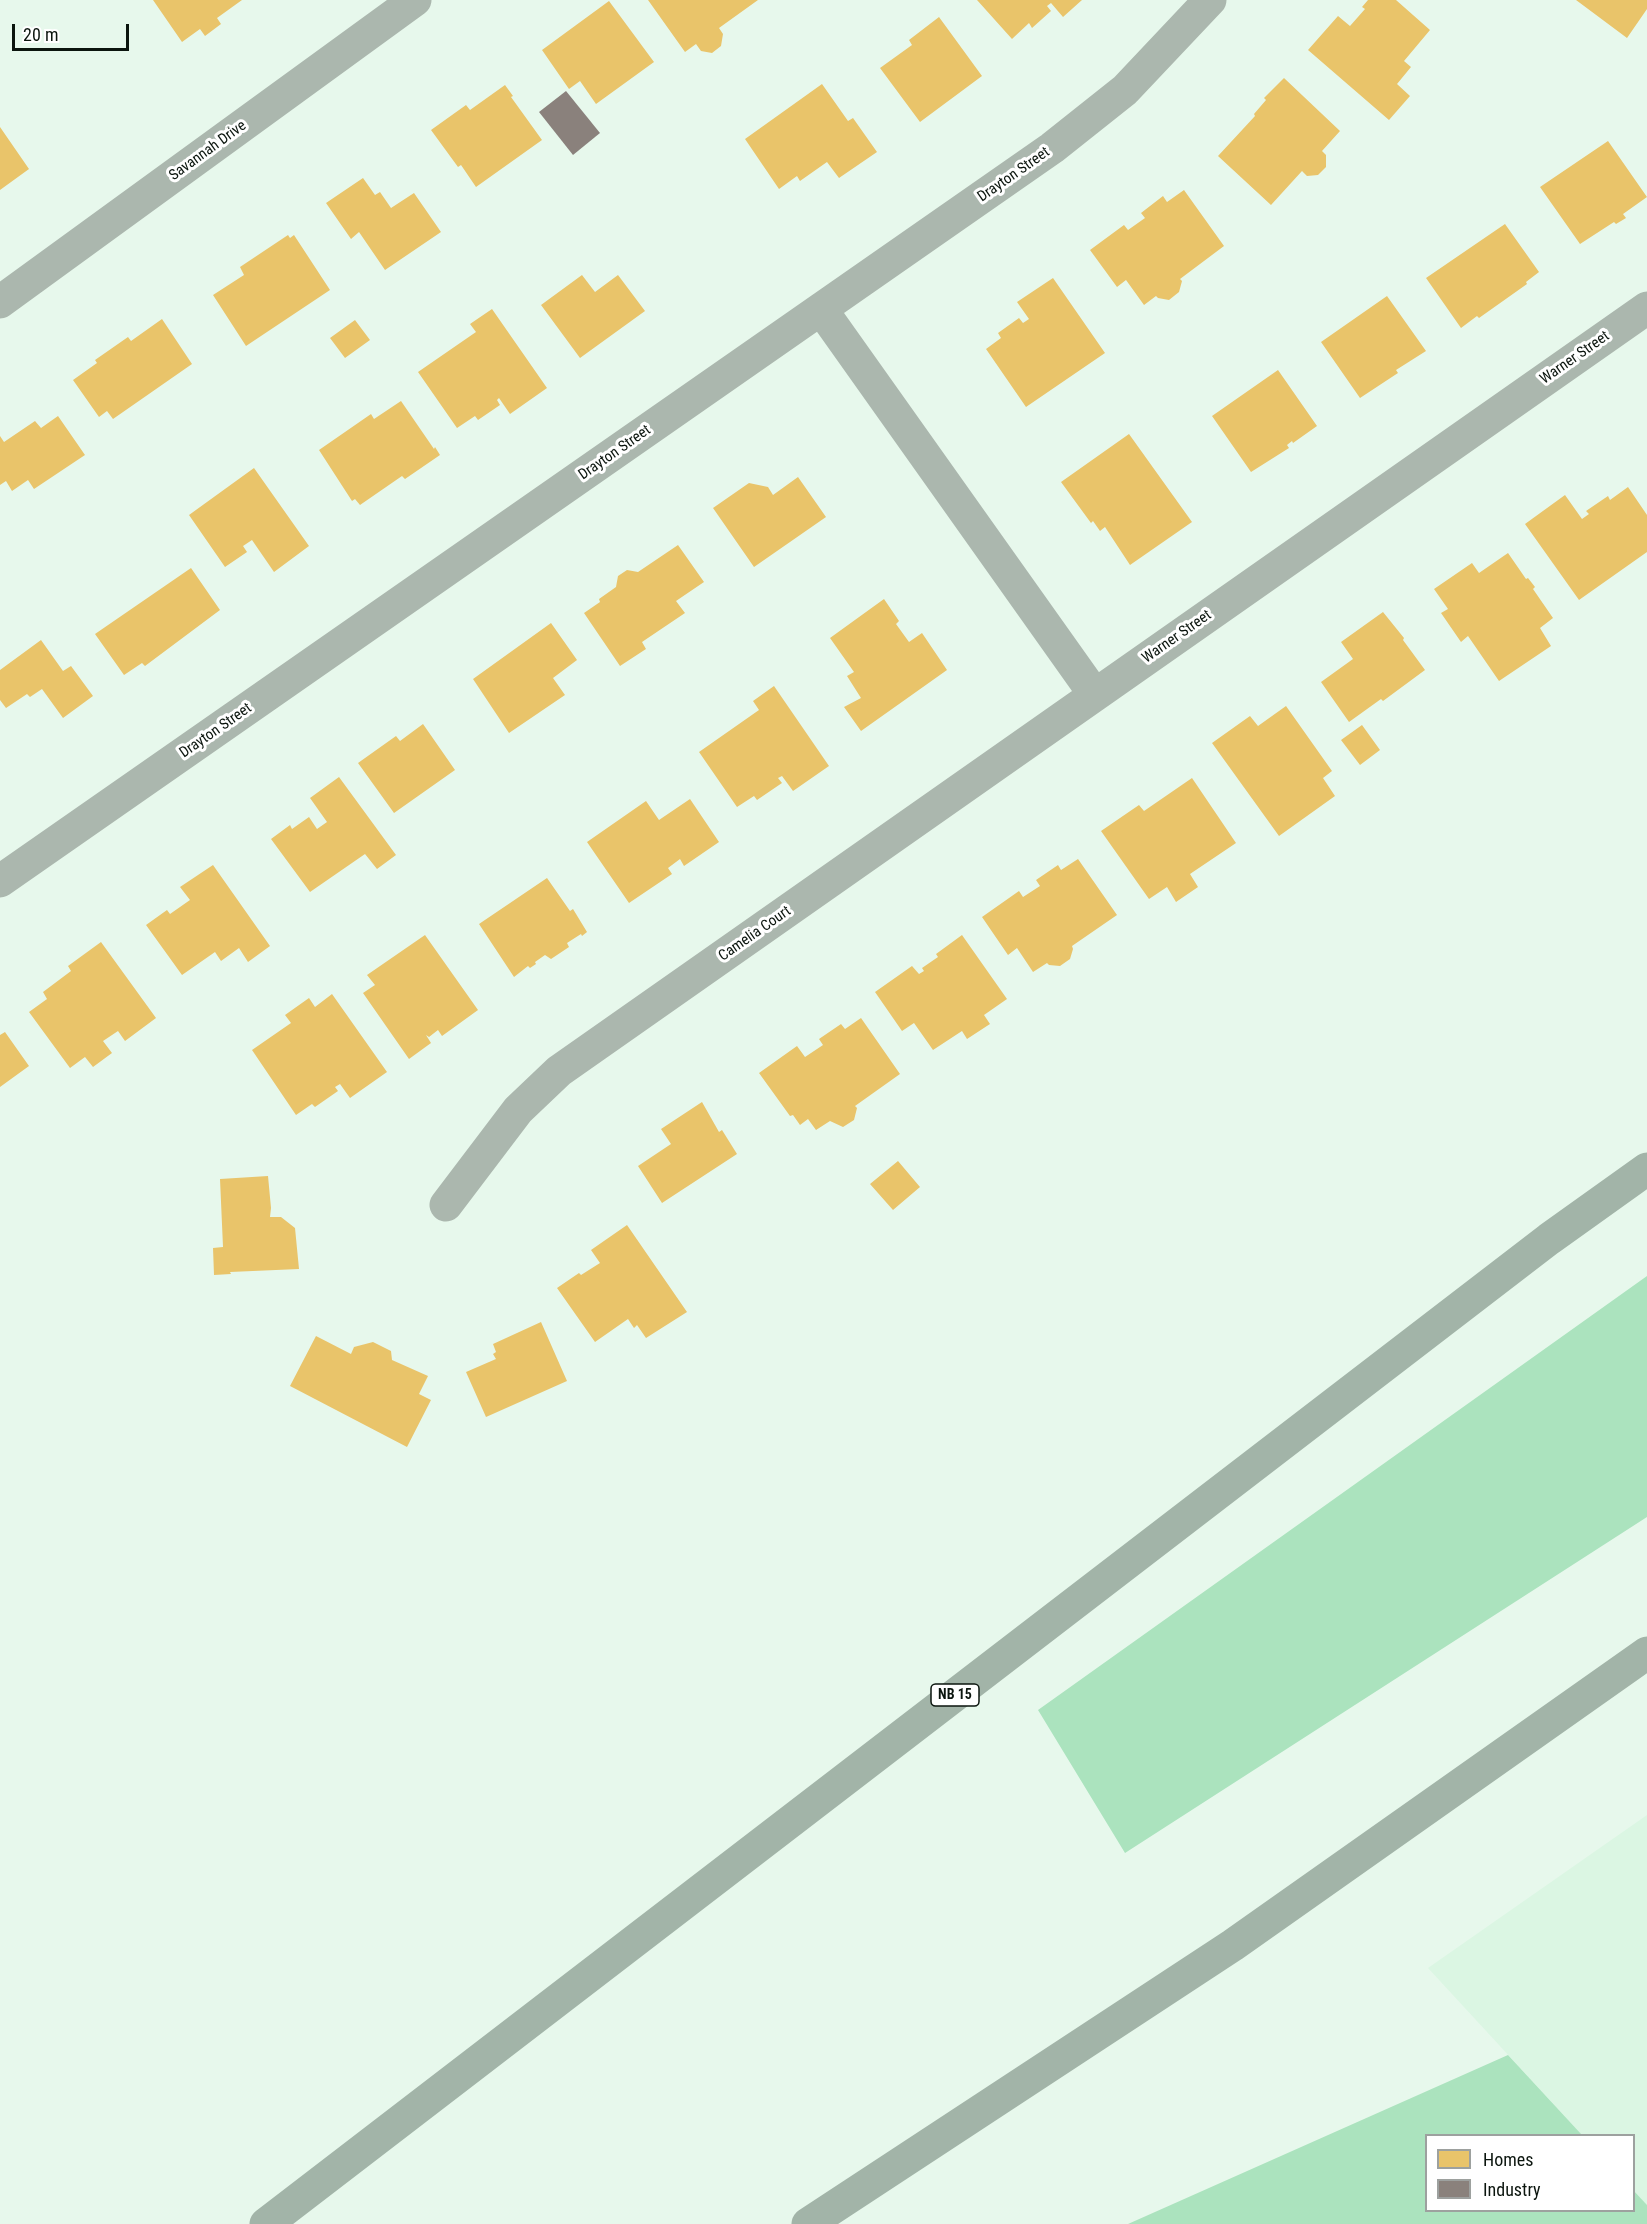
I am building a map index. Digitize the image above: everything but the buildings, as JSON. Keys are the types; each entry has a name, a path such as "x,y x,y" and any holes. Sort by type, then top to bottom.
{"highway":[{"name":"NB 15","path":"266,2224 1549,1239 1647,1168"},
{"path":"808,2224 1233,1945 1647,1653"}],"street":[{"name":"Savannah Drive","path":"0,302 415,0"},
{"name":"Drayton Street","path":"0,882 1091,118 1125,90 1210,0"},
{"name":"Warner Street","path":"1095,695 1647,308"},
{"path":"821,309 1095,695"},
{"name":"Camelia Court","path":"446,1205 518,1110 559,1071 1095,695"}],"shaded area":[{"path":"1647,1815 1647,2205 1635,2192 1635,2134 1581,2134 1428,1968"}],"green space":[{"path":"1647,1276 1647,1517 1125,1853 1038,1710"},
{"path":"1508,2055 1581,2134 1425,2134 1425,2212 1635,2212 1635,2192 1647,2205 1647,2224 1128,2224"}]}
